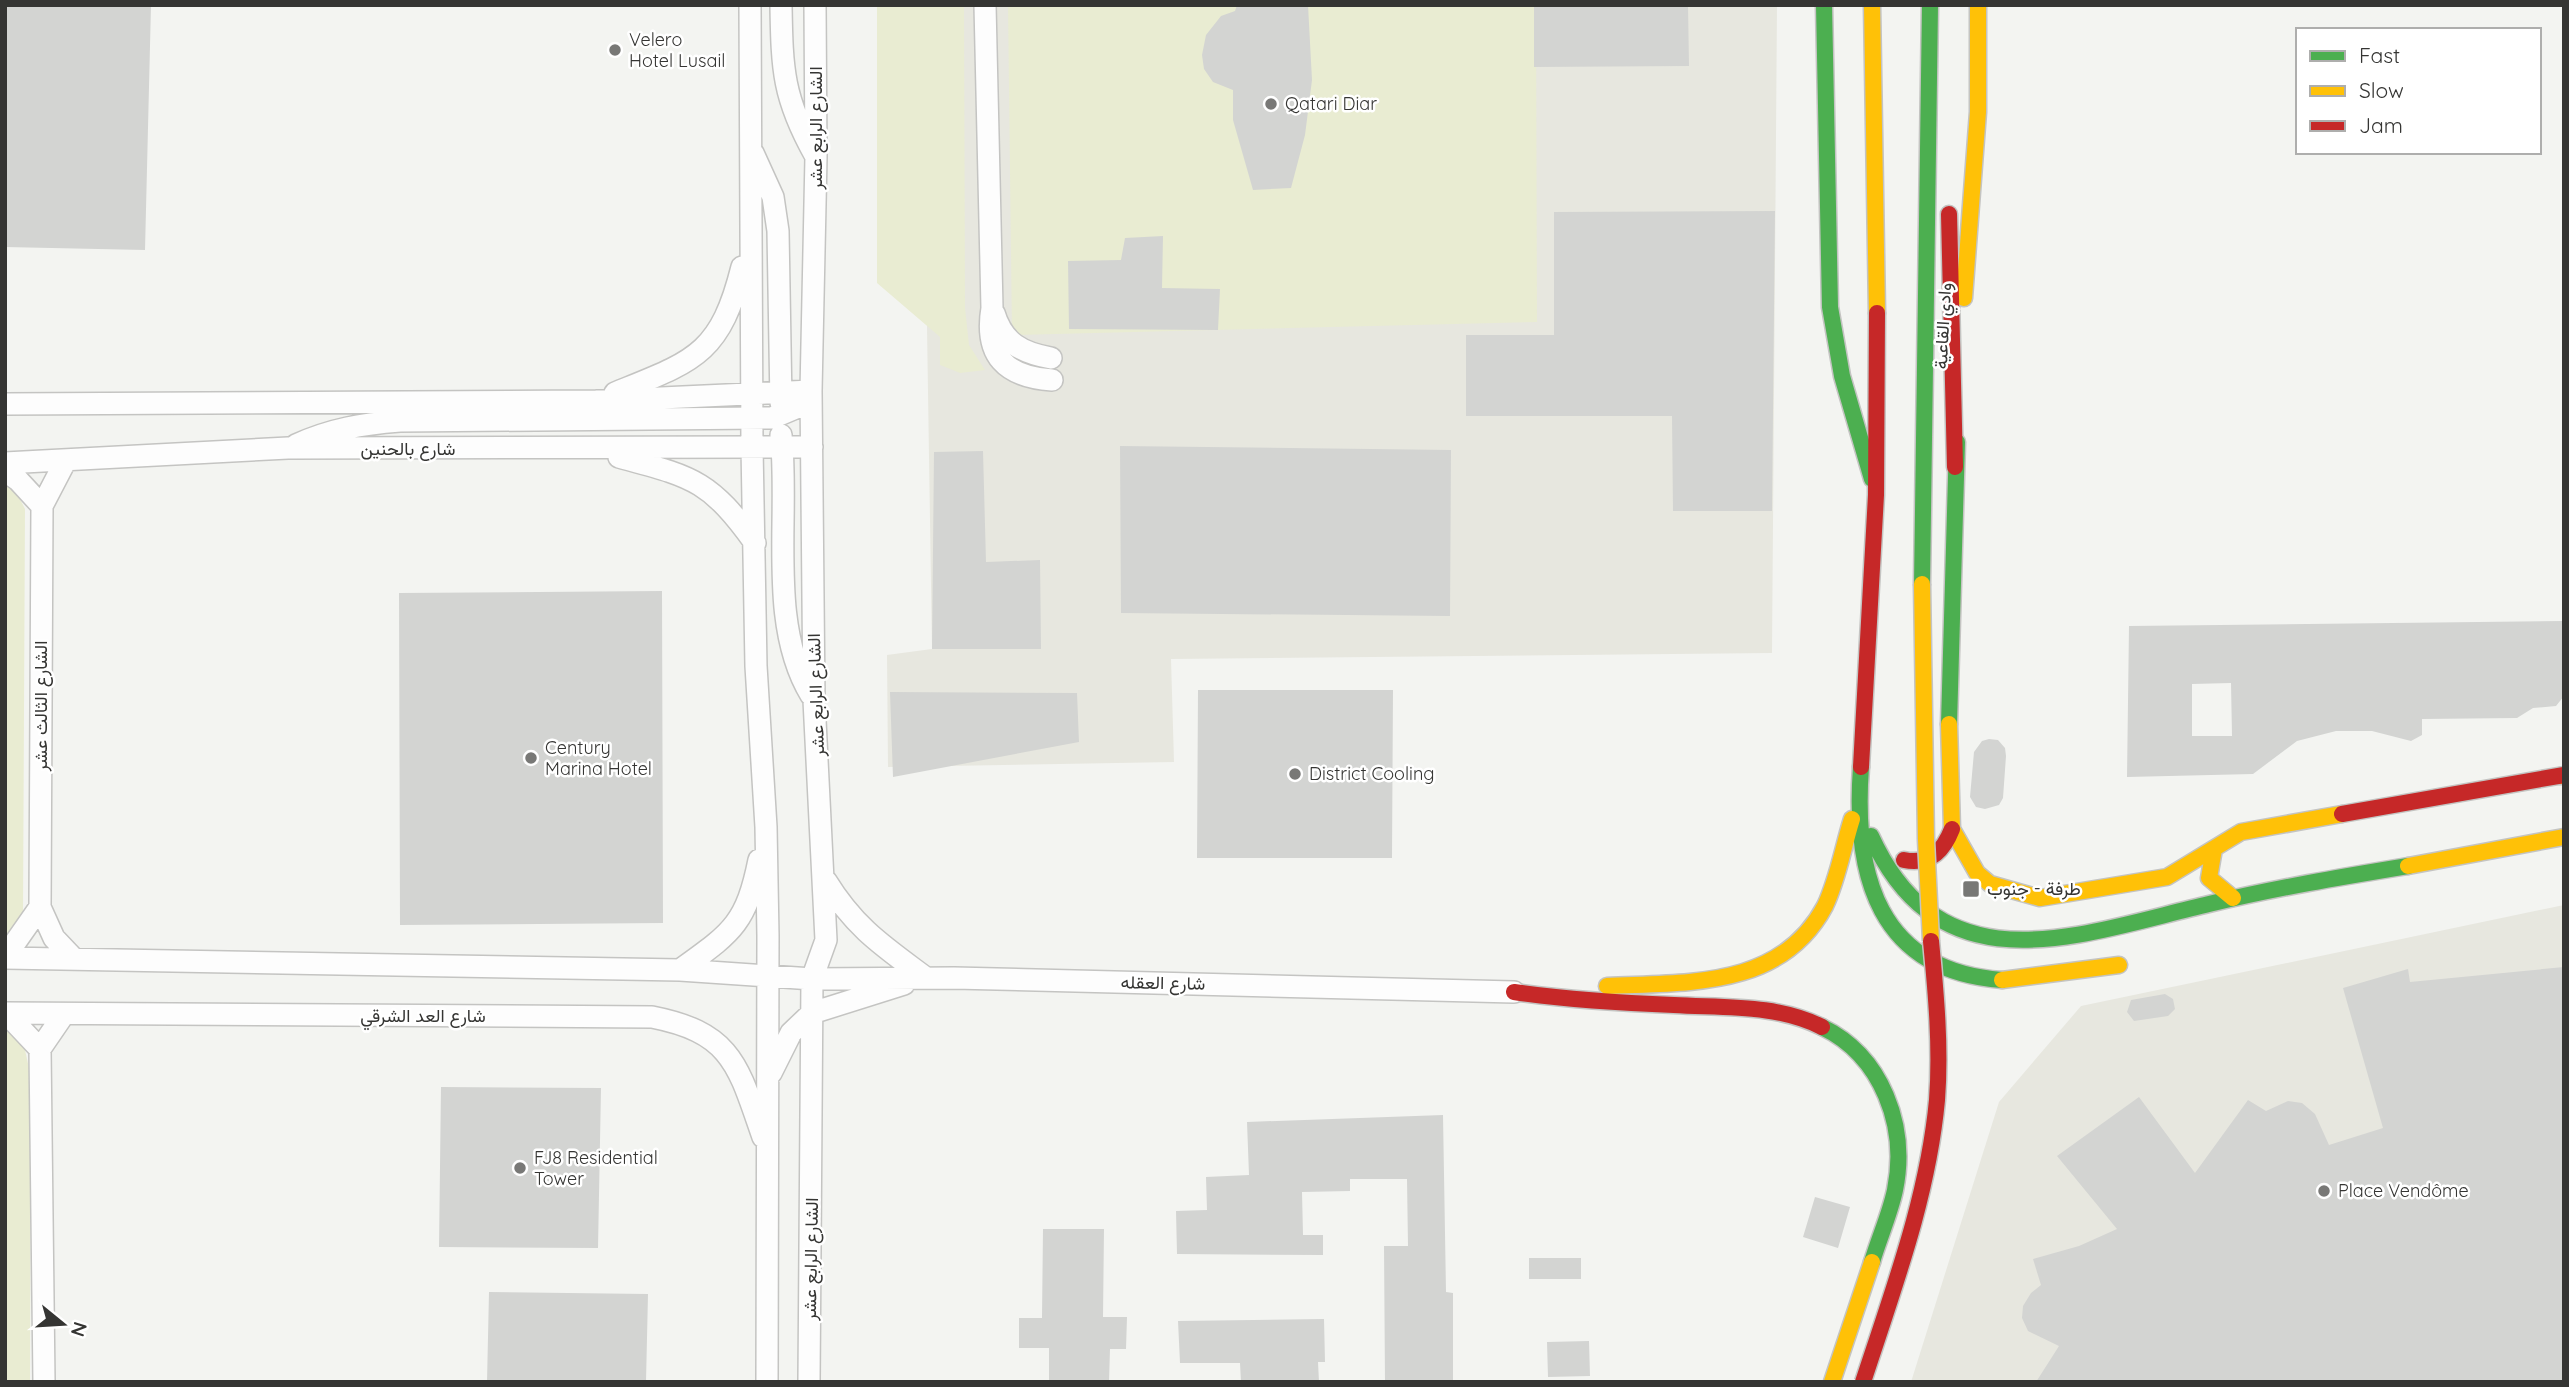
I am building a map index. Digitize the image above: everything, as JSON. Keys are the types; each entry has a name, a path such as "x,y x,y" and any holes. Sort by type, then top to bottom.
{"main road":[{"path":"1824,5 1830,307 1842,376 1876,493"},
{"path":"1872,5 1876,493 1860,796 1862,860 1875,900 1898,935 1930,962 1968,978 2009,982 2119,965"},
{"name":"وادي القاعية","path":"1863,1382 1923,1183 1933,1131 1938,1080 1938,1016 1927,877 1923,584 1930,5"},
{"name":"وادي القاعية","path":"1952,829 1950,650 1955,467 1961,333 1978,112 1978,5"},
{"path":"1930,30 1946,95"},
{"path":"1949,191 1955,467"},
{"path":"1952,829 1977,873 1990,884 2006,891 2040,898 2167,877 2241,832 2562,776"},
{"path":"1860,796 1884,844 1894,855 1909,862 1924,861 1937,855 1948,843 1952,829"},
{"path":"1860,796 1878,854 1893,879 1912,901 1935,919 1964,934 1996,941 2066,936 2233,898 2564,838"},
{"path":"1514,992 1725,978 1766,967 1801,942 1824,907 1860,796"},
{"path":"2214,849 2209,878 2233,898"},
{"path":"1514,992 1571,1002 1758,1009 1800,1016 1839,1035 1870,1066 1891,1101 1899,1147 1895,1190 1832,1382"}],"street":[{"path":"750,5 752,447 757,666 766,827 768,1382"},
{"path":"781,5 782,72 796,121 816,157"},
{"path":"985,5 992,308 989,327 992,346 1001,362 1020,375 1052,380"},
{"name":"الشارع الرابع عشر","path":"809,1382 812,979 826,940 814,700 811,391 818,10"},
{"path":"749,145 773,197 778,231 780,416 788,626 796,664 814,700"},
{"path":"596,401 673,369 709,345 733,304 749,242"},
{"path":"992,308 998,327 1010,343 1028,354 1051,358"},
{"path":"5,404 596,401 811,391"},
{"path":"288,449 324,432 353,425 400,421 752,419 780,416 798,407 811,391"},
{"path":"753,392 765,398 791,434 812,447"},
{"name":"شارع بالحنين","path":"5,463 288,449 593,450 812,447"},
{"path":"593,450 693,479 730,508 755,543"},
{"name":"الشارع الثالث عشر","path":"66,460 42,506 40,907 54,938 73,958"},
{"path":"5,471 19,480 42,506"},
{"path":"680,970 728,935 738,923 756,877 766,827"},
{"path":"825,878 841,905 864,932 926,978"},
{"path":"5,958 40,907"},
{"path":"5,958 680,970 812,979"},
{"path":"735,974 791,1033 796,1044 812,1132"},
{"path":"769,1079 791,1033 812,1013 926,978"},
{"name":"شارع العقله","path":"812,979 926,978 1514,992"},
{"path":"6,1013 40,1049"},
{"name":"شارع العد الشرقي","path":"6,1013 652,1017 681,1023 704,1034 718,1043 733,1060 767,1148"},
{"path":"44,1382 40,1049 64,1014"}],"shaded area":[{"path":"922,5 1777,5 1772,653 1171,659 1174,762 888,767 887,655 932,649"},
{"name":"Place Vendôme","path":"2564,905 2564,1382 1911,1382 1999,1102 2081,1006"}],"green space":[{"path":"877,5 964,5 965,308 969,345 985,370 960,373 940,365 940,337 877,283"},
{"path":"1008,5 1536,5 1537,322 1012,335"},
{"path":"5,485 17,493 25,509 23,914 16,929 5,938"},
{"path":"5,1023 23,1041 31,1077 30,1382 5,1382"}],"building":[{"path":"5,5 151,5 145,250 5,247"},
{"name":"Qatari Diar","path":"1237,5 1308,5 1312,80 1305,135 1291,188 1253,190 1233,120 1233,90 1213,82 1204,69 1202,55 1206,35 1221,16 1235,11"},
{"path":"1534,5 1688,5 1689,66 1534,67"},
{"path":"1775,211 1772,511 1673,511 1672,416 1466,416 1466,335 1554,335 1554,212"},
{"path":"1163,236 1162,288 1220,289 1218,330 1069,329 1068,261 1121,260 1125,238"},
{"path":"1120,446 1451,450 1450,616 1121,613"},
{"path":"983,451 986,562 1040,560 1041,649 932,649 934,452"},
{"name":"Century Marina Hotel","path":"662,591 663,923 400,925 399,593"},
{"path":"2564,621 2564,696 2556,706 2533,708 2517,718 2422,719 2422,735 2411,741 2372,731 2336,731 2297,741 2253,774 2127,777 2129,626","holes":["2231,683 2232,736 2192,736 2192,684"]},
{"name":"District Cooling","path":"1198,690 1393,690 1392,858 1197,858"},
{"path":"890,692 1077,693 1079,742 893,777"},
{"path":"1998,740 2005,748 2006,756 2003,798 1999,805 1985,809 1976,807 1970,797 1974,752 1982,741"},
{"name":"Place Vendôme","path":"2564,967 2564,1382 2036,1382 2059,1346 2028,1331 2022,1318 2023,1306 2031,1293 2041,1285 2033,1259 2079,1246 2117,1229 2057,1156 2139,1097 2195,1173 2248,1100 2266,1111 2288,1101 2302,1103 2315,1114 2329,1145 2383,1128 2343,988 2408,969 2410,982"},
{"path":"2165,994 2173,999 2175,1009 2168,1016 2134,1021 2127,1012 2131,1000"},
{"name":"FJ8 Residential Tower","path":"441,1087 601,1088 598,1248 439,1247"},
{"path":"1443,1115 1446,1292 1453,1293 1453,1382 1385,1382 1384,1246 1408,1246 1407,1179 1350,1179 1350,1191 1302,1192 1303,1235 1323,1235 1323,1255 1177,1254 1176,1211 1207,1210 1206,1177 1249,1175 1247,1122"},
{"path":"1815,1197 1850,1207 1838,1248 1803,1237"},
{"path":"1043,1229 1104,1229 1103,1317 1127,1317 1126,1349 1110,1349 1109,1382 1049,1382 1049,1348 1019,1348 1019,1318 1042,1318"},
{"path":"1529,1258 1581,1258 1581,1279 1529,1279"},
{"path":"489,1292 648,1294 646,1382 487,1382"},
{"path":"1324,1319 1325,1362 1318,1362 1319,1382 1241,1382 1240,1363 1180,1363 1178,1321"},
{"path":"1589,1341 1590,1376 1548,1377 1547,1342"}],"traffic: fast":[{"path":"1824,5 1830,307 1842,376 1872,479"},
{"path":"1922,584 1930,5"},
{"path":"1949,724 1957,442"},
{"path":"1861,767 1862,845 1869,879 1882,911 1901,937 1927,958 1960,973 2002,980"},
{"path":"1871,836 1901,885 1936,917 1975,934 2018,940 2064,937 2112,928 2259,893 2408,866"},
{"path":"1822,1027 1861,1056 1886,1095 1893,1118 1898,1142 1895,1190 1872,1262"}],"traffic: slow":[{"path":"1872,5 1877,313"},
{"path":"1964,298 1978,112 1978,5"},
{"path":"1922,584 1926,840 1931,941"},
{"path":"1949,724 1952,829 1977,873 1990,884 2040,898 2167,877 2241,832 2342,814"},
{"path":"1607,986 1700,981 1730,976 1758,967 1784,953 1806,933 1825,906 1852,819"},
{"path":"2408,866 2564,837"},
{"path":"2214,849 2209,878 2233,898"},
{"path":"2002,980 2119,965"},
{"path":"1832,1382 1872,1262"}],"traffic: jam":[{"path":"1949,214 1955,467"},
{"path":"1861,767 1876,495 1877,313"},
{"path":"2342,814 2564,775"},
{"path":"1904,860 1921,861 1934,855 1952,829"},
{"path":"1863,1382 1918,1208 1932,1136 1937,1100 1938,1060 1931,941"},
{"path":"1514,992 1594,1001 1750,1008 1786,1014 1822,1027"}],"place":[{"name":"Velero Hotel Lusail","path":"615,50"},
{"name":"Qatari Diar","path":"1271,104"},
{"name":"Century Marina Hotel","path":"531,758"},
{"name":"District Cooling","path":"1295,774"},
{"name":"طرفة - جنوب","path":"1971,889"},
{"name":"FJ8 Residential Tower","path":"520,1168"},
{"name":"Place Vendôme","path":"2324,1191"}]}
